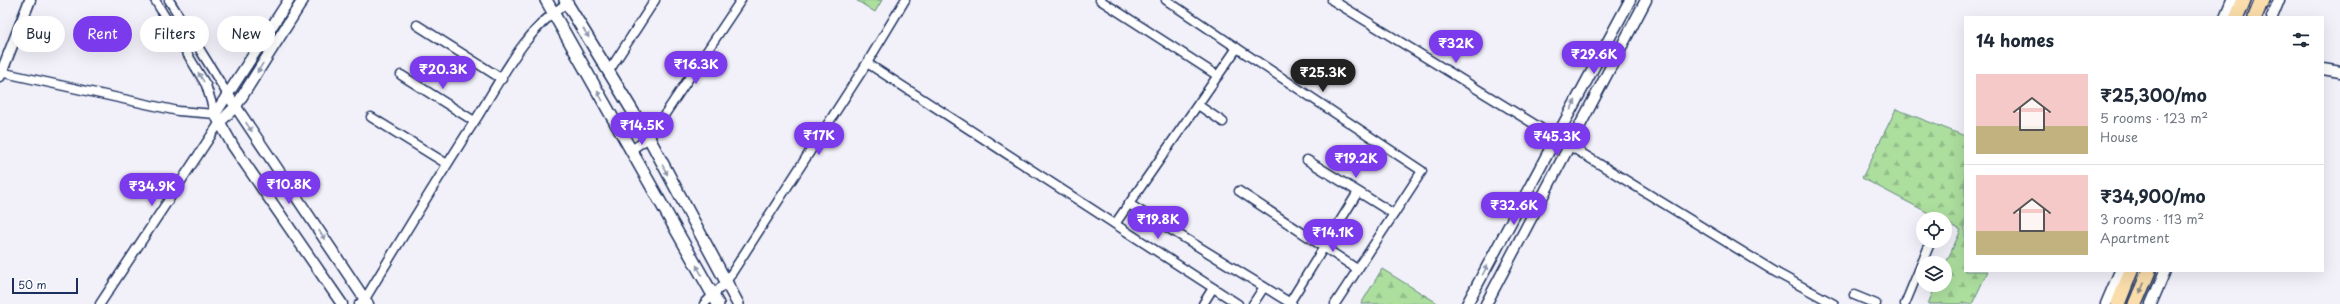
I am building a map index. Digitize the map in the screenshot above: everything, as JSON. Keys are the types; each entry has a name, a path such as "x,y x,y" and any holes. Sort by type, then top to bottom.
{"main road":[{"path":"546,0 718,304"},
{"path":"2237,16 2244,0"},
{"path":"2255,16 2262,0"},
{"path":"566,2 649,138 738,304"},
{"path":"2118,304 2132,272"},
{"path":"2135,304 2149,272"}],"street":[{"path":"30,0 1,73 178,111 218,118 236,106 303,0"},
{"path":"155,0 206,85 218,118 233,146 342,304"},
{"path":"169,0 228,95 364,302 447,164 531,33 566,2"},
{"path":"100,304 218,118 228,95 289,0"},
{"path":"609,71 655,0"},
{"path":"631,150 649,138 741,0"},
{"path":"704,304 712,294 726,282 867,63 905,0"},
{"path":"1100,0 1218,76"},
{"path":"1166,0 1422,171 1335,304"},
{"path":"1332,0 1777,273 1834,304"},
{"path":"1467,304 1555,137 1630,0"},
{"path":"1486,304 1646,0"},
{"path":"2225,16 2232,0"},
{"path":"2272,16 2279,0"},
{"path":"417,25 502,79"},
{"path":"1115,224 1237,48"},
{"path":"867,63 1238,304"},
{"path":"2324,69 2340,72"},
{"path":"401,75 474,121"},
{"path":"1198,105 1223,122"},
{"path":"371,117 447,164"},
{"path":"1307,160 1394,214"},
{"path":"1239,191 1358,269"},
{"path":"1129,204 1291,303 1358,192"},
{"path":"1905,304 1929,248"},
{"path":"2106,304 2120,272"},
{"path":"2151,304 2165,272"},
{"path":"1253,304 1264,287"},
{"path":"1203,304 1213,288"},
{"path":"1854,295 1876,304"}],"green space":[{"path":"856,0 882,0 875,12"},
{"path":"1896,109 1964,136 1964,272 1988,272 1972,304 1928,304 1933,292 1952,292 1952,256 1949,256 1961,230 1952,226 1952,212 1927,212 1862,178"},
{"path":"1382,269 1439,304 1361,304"}]}
